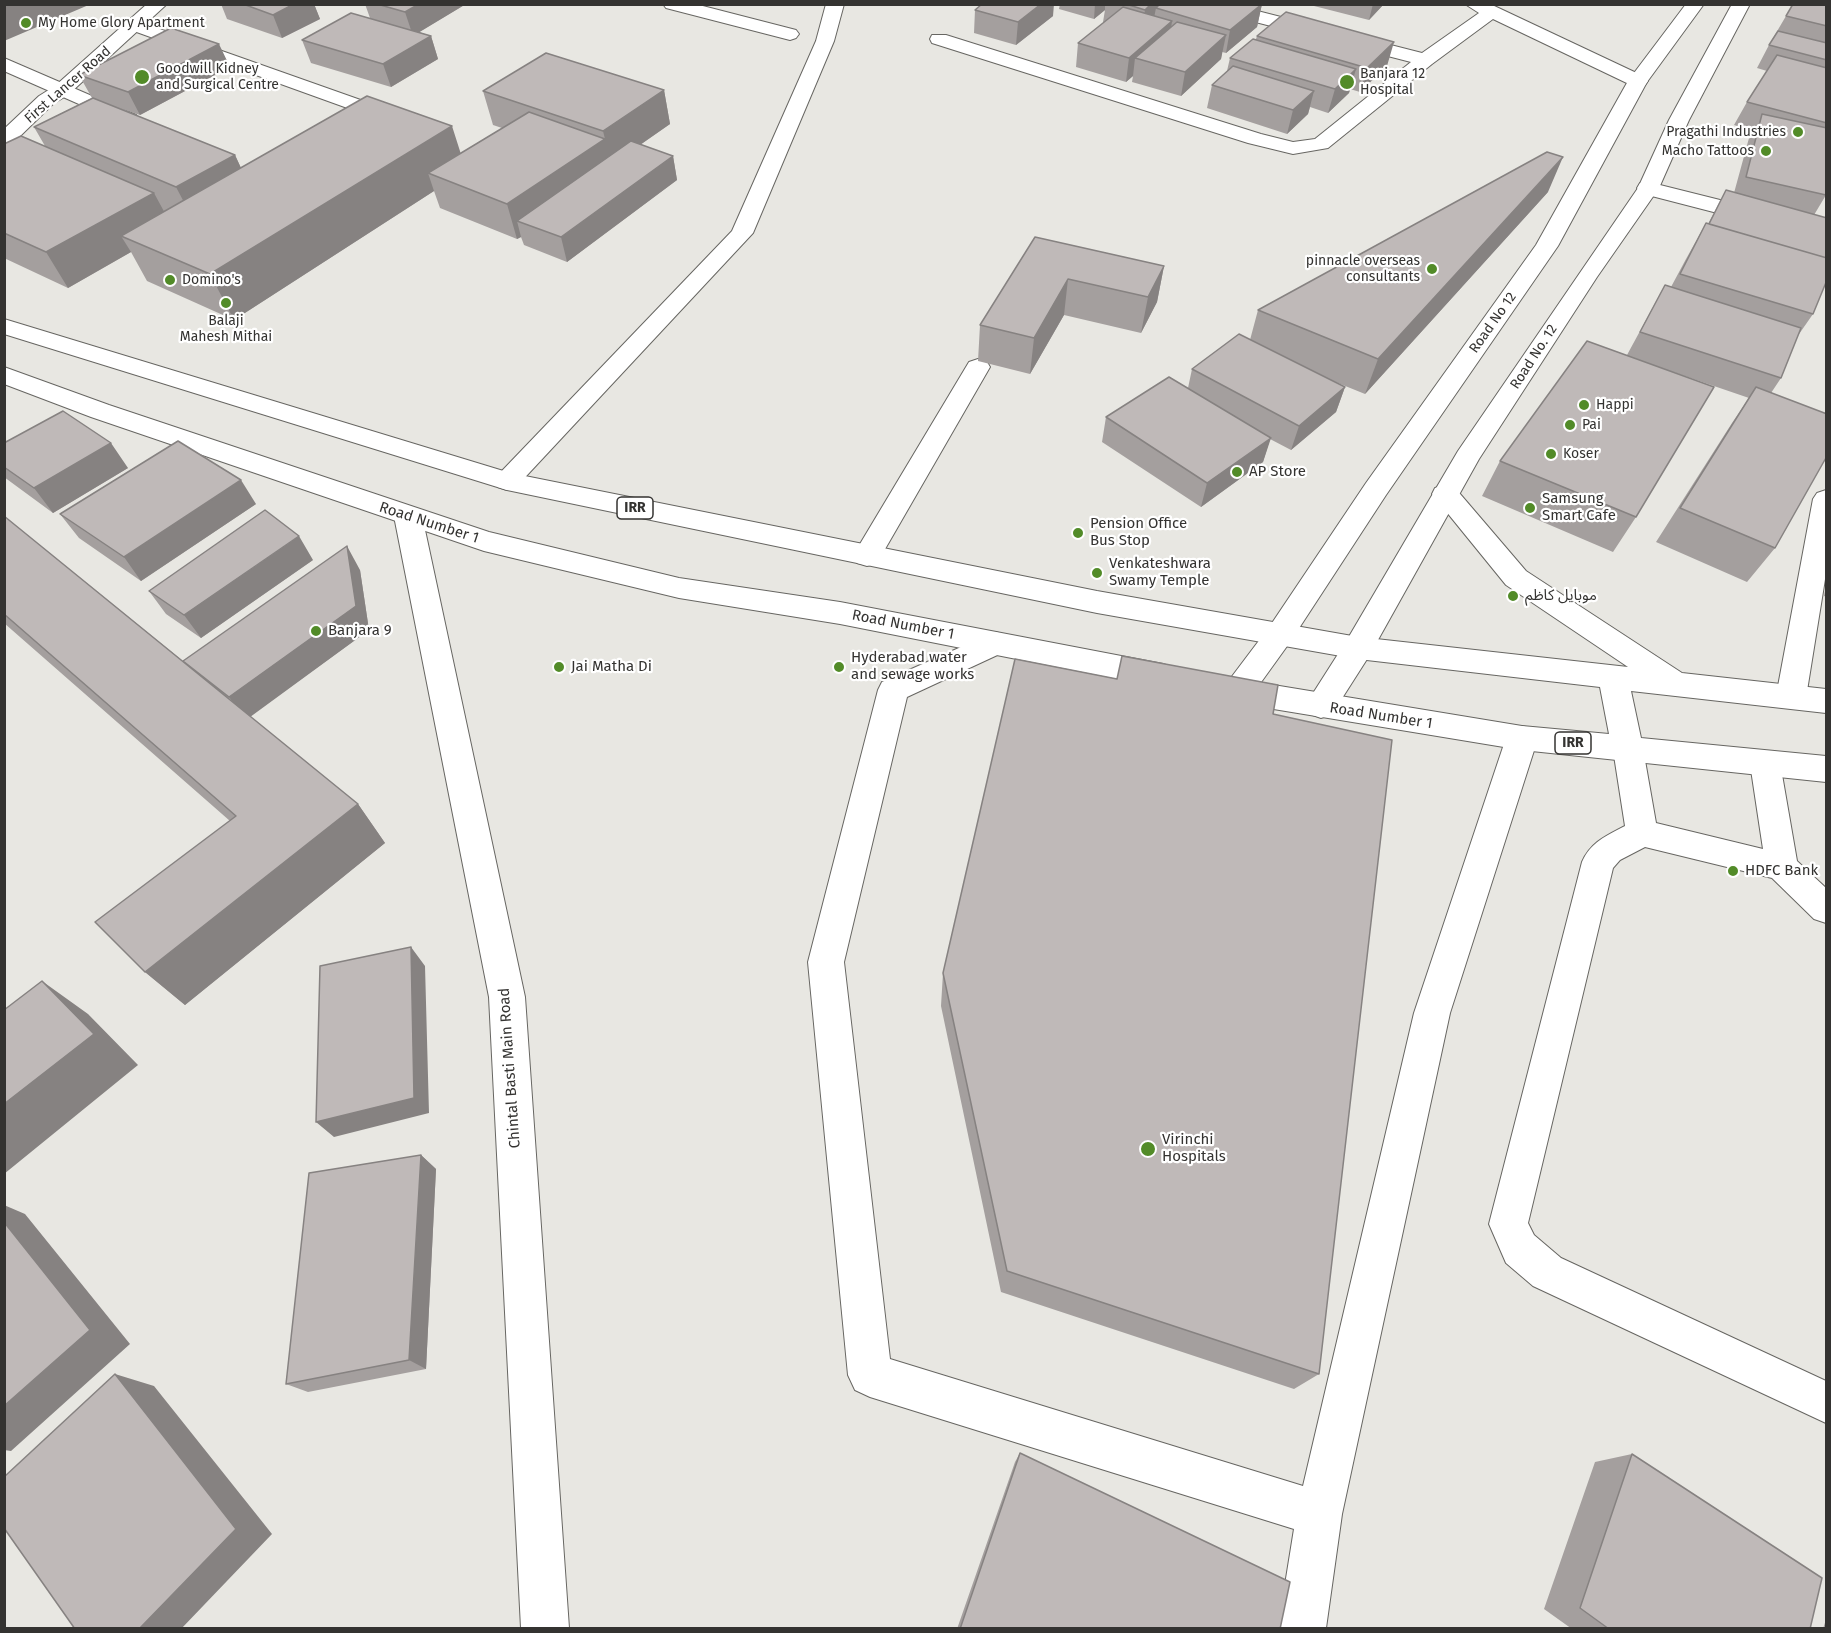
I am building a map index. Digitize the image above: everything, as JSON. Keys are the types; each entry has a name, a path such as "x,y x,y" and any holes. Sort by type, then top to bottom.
{"street":[{"name":"First Lancer Road","path":"4,141 54,95 137,26 158,4"},
{"path":"672,4 790,34"},
{"path":"507,481 742,233 825,41 835,4"},
{"path":"1208,4 1425,60"},
{"path":"1474,4 1638,81"},
{"name":"Road No 12","path":"1238,691 1280,634 1377,489 1547,246 1638,81 1695,4"},
{"name":"Road No. 12","path":"1321,706 1358,648 1445,494 1586,277 1648,188 1678,120 1741,4"},
{"path":"939,39 1255,139 1293,148 1321,144 1425,60 1492,12"},
{"path":"137,26 417,127"},
{"path":"4,63 54,95 143,126"},
{"path":"4,123 54,95"},
{"path":"1648,188 1780,222"},
{"name":"IRR","path":"4,326 507,481 867,556 1097,602 1358,648 1827,701"},
{"path":"867,556 978,367"},
{"name":"Road Number 1","path":"4,375 100,411 484,541 679,588 840,613 1321,706 1522,738 1827,769"},
{"path":"1445,494 1516,578 1677,684"},
{"name":"Chintal Basti Main Road","path":"408,516 507,997 545,1629"},
{"path":"995,643 893,690 826,962 870,1375 1318,1514"},
{"path":"1613,676 1628,749"},
{"path":"1302,1629 1318,1514 1432,1013 1522,738"}],"lane":[{"path":"1791,697 1827,500"},
{"path":"1628,749 1642,833"},
{"path":"1765,763 1782,867"},
{"path":"1827,909 1782,867 1642,833 1610,850 1598,862 1508,1224 1520,1249 1546,1272 1827,1402"}],"building":[{"path":"243,4 294,4 273,15"},
{"path":"377,4 419,4 405,12"},
{"path":"982,4 1041,4 1018,22 975,10"},
{"path":"1126,4 1151,4 1145,10"},
{"path":"1160,4 1262,4 1230,30 1156,8"},
{"path":"1793,4 1827,4 1827,26 1786,16"},
{"path":"1123,7 1172,21 1129,58 1078,43"},
{"path":"1286,12 1394,42 1367,68 1257,36"},
{"path":"351,13 431,36 383,64 302,40"},
{"path":"1177,22 1226,35 1185,72 1135,58"},
{"path":"171,28 219,44 128,92 79,75"},
{"path":"1778,31 1827,43 1827,60 1769,45"},
{"path":"1253,39 1356,69 1335,89 1230,58"},
{"path":"546,53 664,90 603,131 483,91"},
{"path":"1777,55 1827,68 1827,123 1747,102"},
{"path":"1233,66 1314,91 1293,110 1212,85"},
{"path":"367,96 452,126 210,274 121,236"},
{"path":"93,98 235,155 176,187 34,127"},
{"path":"529,112 605,139 507,204 428,173"},
{"path":"1762,114 1827,128 1826,195 1746,177"},
{"path":"21,136 154,193 46,252 4,233 4,144"},
{"path":"631,141 673,156 561,237 517,221"},
{"path":"1547,152 1563,157 1378,359 1258,310"},
{"path":"1726,190 1827,218 1827,258 1709,224"},
{"path":"1706,223 1827,258 1827,280 1813,314 1680,274"},
{"path":"1035,237 1164,266 1148,297 1068,279 1034,338 980,325"},
{"path":"1665,285 1801,328 1781,378 1640,332"},
{"path":"1239,334 1345,387 1299,426 1192,369"},
{"path":"1587,341 1714,387 1636,517 1500,461"},
{"path":"1169,377 1271,438 1207,483 1106,417"},
{"path":"1756,387 1827,414 1827,456 1775,548 1680,508"},
{"path":"63,411 111,443 34,488 4,467 4,443"},
{"path":"178,441 241,480 124,557 60,514"},
{"path":"265,510 299,536 184,615 149,591"},
{"path":"4,516 358,804 145,972 95,922 236,816 4,614"},
{"path":"347,546 356,606 229,697 183,661"},
{"name":"Virinchi Hospitals","path":"1122,656 1278,685 1273,714 1392,740 1319,1374 1007,1271 943,973 1015,659 1117,679"},
{"path":"411,947 414,1098 316,1122 320,966"},
{"path":"42,981 94,1034 4,1104 4,1010"},
{"path":"421,1155 409,1360 286,1384 309,1173"},
{"path":"4,1222 90,1330 4,1406"},
{"path":"115,1374 236,1529 139,1629 75,1629 4,1528 4,1477"},
{"path":"1020,1453 1290,1582 1280,1629 960,1629"},
{"path":"1632,1454 1822,1578 1810,1629 1609,1629 1580,1608"}],"place":[{"name":"My Home Glory Apartment","path":"26,23"},
{"name":"Goodwill Kidney and Surgical Centre","path":"142,77"},
{"name":"Banjara 12 Hospital","path":"1347,82"},
{"name":"Pragathi Industries","path":"1798,132"},
{"name":"Macho Tattoos","path":"1766,151"},
{"name":"pinnacle overseas consultants","path":"1432,269"},
{"name":"Domino's","path":"170,280"},
{"name":"Balaji Mahesh Mithai","path":"226,303"},
{"name":"Happi","path":"1584,405"},
{"name":"Pai","path":"1570,425"},
{"name":"Koser","path":"1551,454"},
{"name":"AP Store","path":"1237,472"},
{"name":"Samsung Smart Cafe","path":"1530,508"},
{"name":"Pension Office Bus Stop","path":"1078,533"},
{"name":"Venkateshwara Swamy Temple","path":"1097,573"},
{"name":"موبايل كاظم","path":"1513,596"},
{"name":"Banjara 9","path":"316,631"},
{"name":"Jai Matha Di","path":"559,667"},
{"name":"Hyderabad water and sewage works","path":"839,667"},
{"name":"HDFC Bank","path":"1733,871"},
{"name":"Virinchi Hospitals","path":"1148,1149"}]}
